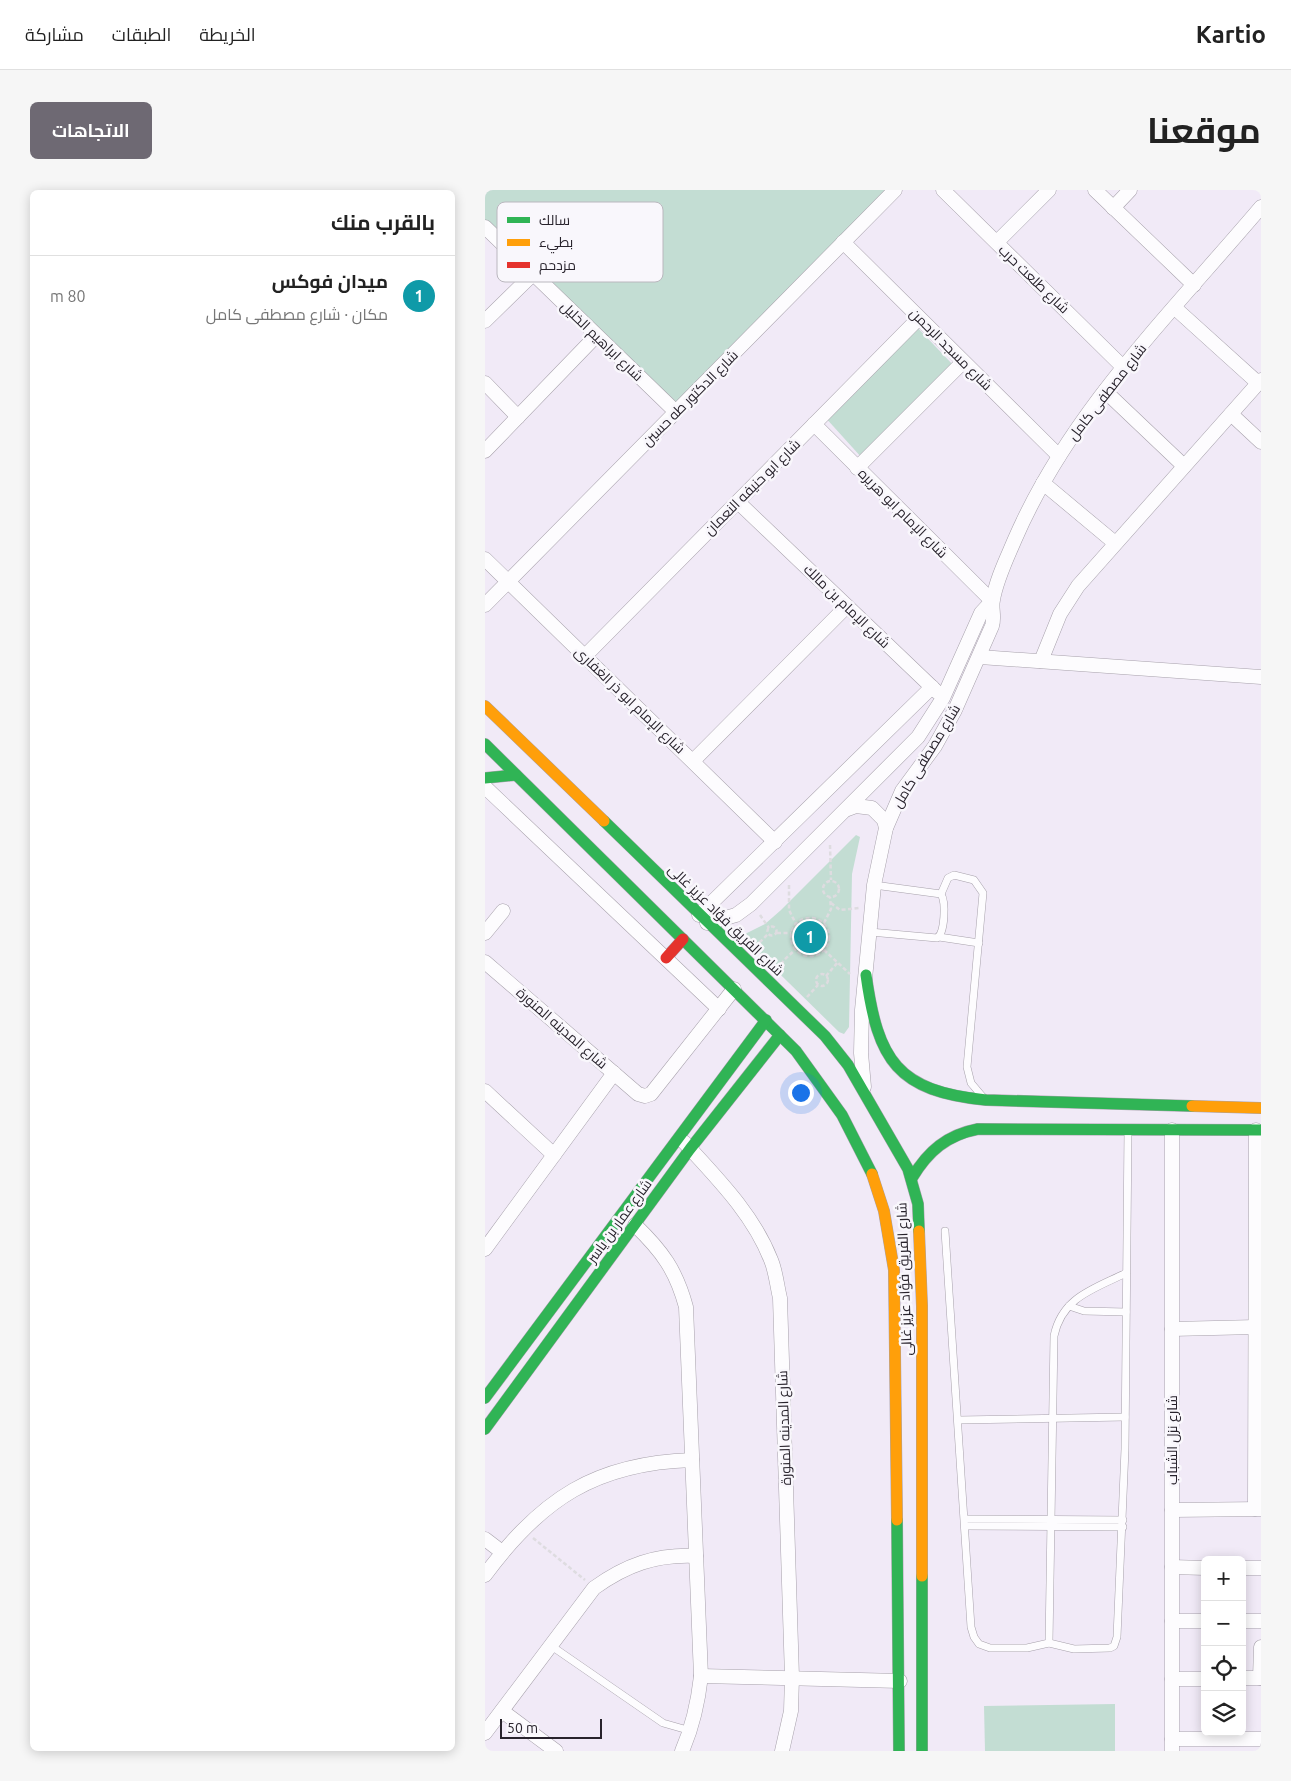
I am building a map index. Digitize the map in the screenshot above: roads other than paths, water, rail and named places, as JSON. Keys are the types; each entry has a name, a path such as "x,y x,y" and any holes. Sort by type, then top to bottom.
{"street":[{"name":"شارع الدكتور طه حسين","path":"485,605 895,190"},
{"name":"شارع طلعت حرب","path":"943,190 1125,368"},
{"path":"997,242 1049,190"},
{"path":"1095,190 1194,285"},
{"path":"1113,208 1131,190"},
{"name":"شارع مصطفى كامل","path":"703,919 736,915 751,904 848,809 917,737 943,698 978,618 992,601 1020,529 1059,456 1105,391 1194,285 1259,214"},
{"name":"شارع ابراهيم الخليل","path":"485,227 497,239"},
{"name":"شارع مسجد الرحمن","path":"843,242 1059,456"},
{"path":"485,322 525,282"},
{"name":"شارع ابراهيم الخليل","path":"541,282 676,412"},
{"path":"1041,661 1053,629 1068,600 1088,573 1260,382 1175,308"},
{"name":"شارع ابو حنيفه النعمان","path":"585,656 919,318"},
{"path":"485,451 597,336"},
{"path":"857,468 963,362"},
{"path":"485,383 518,417"},
{"path":"1105,391 1184,466"},
{"path":"1231,414 1261,442"},
{"name":"شارع الإمام ابو هريره","path":"814,424 992,601"},
{"path":"1043,483 1115,543"},
{"name":"شارع الإمام بن مالك","path":"738,502 955,710"},
{"name":"شارع الإمام ابو ذر الغفارى","path":"485,559 775,842"},
{"name":"شارع مصطفى كامل","path":"865,1095 861,1039 865,982 874,885 886,828 902,791 935,746 955,710 980,657 994,620 992,601"},
{"path":"693,761 847,606"},
{"path":"980,657 1261,677"},
{"path":"703,919 775,842 932,687"},
{"name":"شارع الفريق فؤاد عزيز غالى","path":"485,706 825,1036 848,1065 912,1178 918,1204 922,1306 922,1751"},
{"name":"شارع الفريق فؤاد عزيز غالى","path":"485,744 780,1035 824,1086 860,1148 885,1214 893,1259 896,1305 905,1381 899,1751"},
{"path":"485,778 516,775"},
{"path":"485,787 719,1009 734,989"},
{"path":"848,809 864,805 872,808 879,813 886,828"},
{"path":"485,933 503,911"},
{"path":"666,958 683,939"},
{"name":"شارع المدينه المنورة","path":"485,962 638,1094 645,1096 651,1094 719,1009"},
{"path":"865,982 877,1032 889,1058 897,1068 917,1084 941,1095 1128,1117 1172,1130 1259,1130 1259,1244 1256,1327 1258,1509 1172,1510"},
{"name":"شارع عمار بن ياسر","path":"485,1398 765,1020"},
{"name":"شارع عمار بن ياسر","path":"485,1429 691,1149 780,1035"},
{"path":"485,1249 614,1072"},
{"path":"485,1091 554,1155"},
{"path":"912,1178 930,1151 952,1135 965,1131 1261,1108"},
{"name":"شارع نزل الشباب","path":"1172,1130 1172,1745"},
{"name":"شارع المدينه المنورة","path":"678,1136 734,1197 756,1228 772,1262 780,1298 792,1677 791,1711 782,1751"},
{"path":"635,1225 668,1261 679,1283 685,1307 701,1676 691,1731 682,1751"},
{"path":"896,1305 909,1312 922,1306"},
{"path":"1172,1329 1256,1327"},
{"path":"905,1381 922,1388"},
{"path":"485,1575 522,1529 546,1508 573,1490 601,1476 639,1466 663,1461 692,1460"},
{"path":"485,1539 502,1552"},
{"path":"485,1733 594,1588 633,1564 676,1555 696,1556"},
{"path":"1172,1568 1201,1568"},
{"path":"1246,1568 1261,1568"},
{"path":"1172,1621 1201,1621"},
{"path":"1246,1621 1261,1622"},
{"path":"1246,1678 1260,1678 1261,1647"},
{"path":"701,1676 900,1681"},
{"path":"1172,1679 1201,1679"},
{"path":"502,1711 556,1751"},
{"path":"891,1751 900,1712"},
{"path":"1172,1745 1261,1739"}],"lane":[{"path":"941,894 951,875 970,878 978,884 983,894 967,1067 971,1083 986,1100"},
{"path":"874,885 941,894"},
{"path":"939,937 941,935 944,901 941,894"},
{"path":"870,932 939,937 979,943"},
{"path":"945,1231 959,1420 971,1627 974,1637 979,1644 990,1648 1027,1648 1049,1643 1075,1649 1110,1648 1116,1642 1123,1524 1128,1117"},
{"path":"1049,1643 1054,1336 1057,1322 1062,1312 1083,1296 1127,1273"},
{"path":"1069,1306 1076,1310 1084,1311 1126,1312"},
{"path":"959,1420 1125,1417"},
{"path":"965,1522 1123,1524"},
{"path":"550,1645 663,1723 691,1731"}],"place":[{"name":"ميدان فوكس","path":"810,937"}]}
